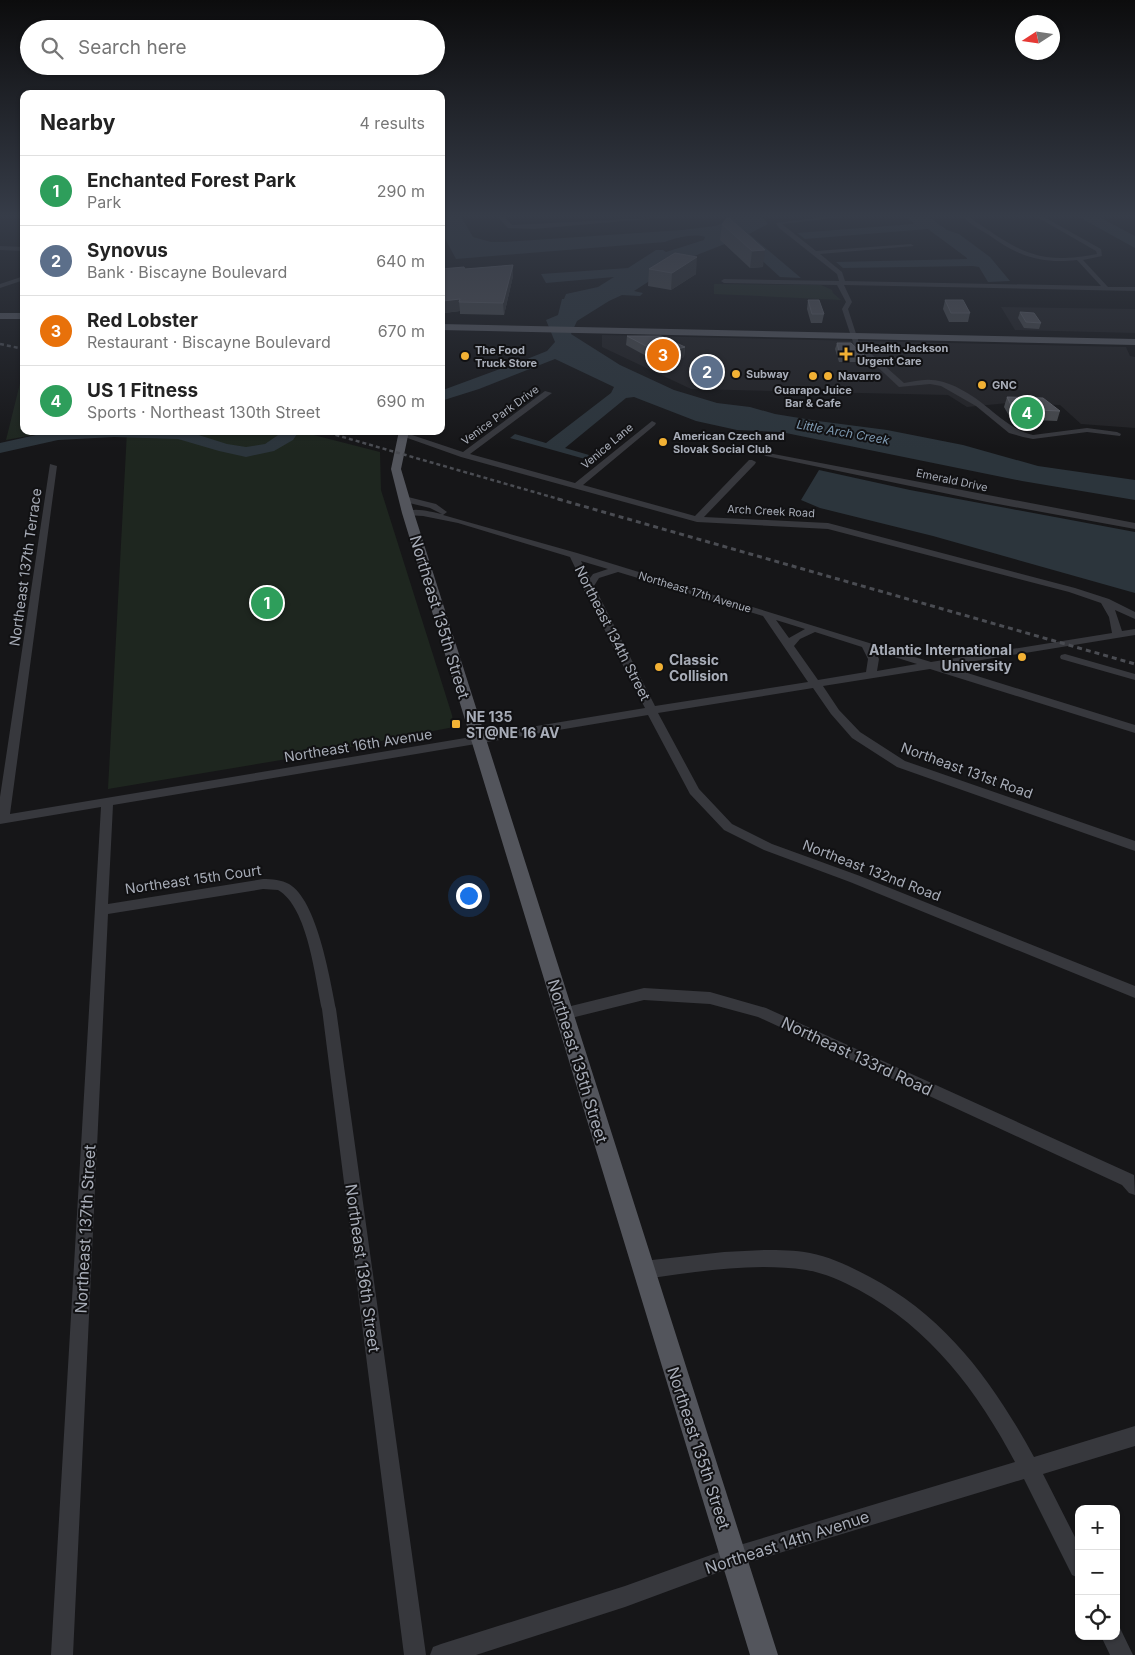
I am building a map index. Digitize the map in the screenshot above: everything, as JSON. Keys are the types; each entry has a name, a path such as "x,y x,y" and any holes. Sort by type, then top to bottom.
{"main road":[{"path":"0,309 20,310"},
{"path":"0,316 20,316"},
{"path":"445,321 576,327 1135,342"},
{"path":"445,327 543,326"},
{"path":"852,333 1135,336"},
{"name":"Northeast 135th Street","path":"402,435 396,466 408,513 764,1655"}],"street":[{"path":"845,294 849,302 845,309 856,344 902,385 930,382 943,384 978,404 1012,431 1022,435 1033,437 1087,430 1117,434"},
{"name":"Venice Park Drive","path":"464,455 548,394"},
{"name":"Venice Lane","path":"577,486 652,423"},
{"name":"Arch Creek Road","path":"402,435 464,455 697,519 842,528 1072,590 1105,601 1135,616"},
{"name":"Emerald Drive","path":"766,454 987,499 1135,526"},
{"path":"697,519 752,462"},
{"name":"Northeast 137th Terrace","path":"2,820 53,466"},
{"name":"Northeast 17th Avenue","path":"404,499 433,506 459,521"},
{"name":"Northeast 17th Avenue","path":"408,513 423,513 459,521 574,555 1135,729"},
{"name":"Northeast 134th Street","path":"574,555 588,588 652,710"},
{"path":"588,588 596,576 620,569"},
{"path":"1105,601 1111,609 1117,627 1117,636"},
{"name":"Arch Creek Road","path":"1105,601 1135,606"},
{"name":"Northeast 131st Road","path":"767,614 835,712 856,735 901,764 1135,846"},
{"path":"788,646 791,640 798,635 816,629"},
{"name":"Northeast 16th Avenue","path":"2,820 814,683 1135,632"},
{"path":"866,645 874,658 874,665 870,675"},
{"path":"1066,657 1135,676"},
{"name":"Northeast 132nd Road","path":"652,710 694,791 728,827 768,847 1135,992"},
{"name":"Northeast 137th Street","path":"62,1655 107,802"},
{"name":"Northeast 15th Court","path":"102,910 263,884 276,885 288,889"},
{"name":"Northeast 136th Street","path":"288,889 301,907 316,946 329,1009 415,1655"},
{"name":"Northeast 133rd Road","path":"563,1014 644,994 710,998 761,1012 1128,1180 1135,1187"},
{"path":"643,1270 757,1257 806,1261 870,1284 938,1334 987,1396 1030,1468 1075,1560"},
{"name":"Northeast 14th Avenue","path":"442,1655 601,1604 695,1572 733,1556 1135,1436"},
{"path":"1114,1640 1122,1655"}],"shaded area":[{"path":"719,294 834,294 841,300"},
{"path":"1001,307 1135,309 1135,333 1015,330"},
{"path":"602,335 1126,347 1130,356 1135,357 1135,428 1081,424 1060,405 1008,403 967,407 948,395 691,389 602,347"},
{"path":"20,383 20,435 33,435 6,440"},
{"path":"127,435 314,435 380,452 381,490 452,715 454,727 293,758 108,789"}],"water":[{"name":"Little Arch Creek","path":"566,294 642,294 640,296 622,295 609,301 577,321 571,334 620,365 674,390 717,403 750,407 775,414 818,421 887,430 963,445 1038,466 1135,480 1135,500 1022,481 781,432 737,430 696,421 634,397 626,398 565,448 589,455 585,459 510,438 515,434 546,443 611,393 614,387 555,359 479,389 445,400 445,389 547,351 555,342 546,320 558,315 562,299 564,299"},
{"path":"819,470 910,490 1135,532 1135,593 933,536 820,508 801,500"}],"building":[{"path":"445,294 505,294 503,303 459,302 460,299 445,301"},
{"path":"808,300 819,300 824,314 812,314"},
{"path":"945,300 963,300 970,313 951,313"},
{"path":"1020,312 1034,313 1041,323 1026,322"},
{"path":"627,336 661,336 685,347 661,354"},
{"path":"837,343 851,343 865,356 840,355"},
{"path":"1007,397 1043,398 1060,411 1013,409"}],"waterway":[{"path":"0,448 58,435"},
{"path":"182,435 224,448 246,452 269,448 289,435"}],"railway":[{"path":"0,344 20,348"},
{"path":"336,435 562,500"},
{"path":"558,499 1135,664"}],"place":[{"name":"UHealth Jackson Urgent Care","path":"846,354"},
{"name":"Red Lobster","path":"663,355"},
{"name":"The Food Truck Store","path":"465,356"},
{"name":"Synovus","path":"707,372"},
{"name":"Subway","path":"736,374"},
{"name":"Guarapo Juice Bar & Cafe","path":"813,376"},
{"name":"Navarro","path":"828,376"},
{"name":"GNC","path":"982,385"},
{"name":"US 1 Fitness","path":"1027,413"},
{"name":"American Czech and Slovak Social Club","path":"663,442"},
{"name":"Enchanted Forest Park","path":"267,603"},
{"name":"Atlantic International University","path":"1022,657"},
{"name":"Classic Collision","path":"659,667"},
{"name":"NE 135 ST@NE 16 AV","path":"456,724"}]}
